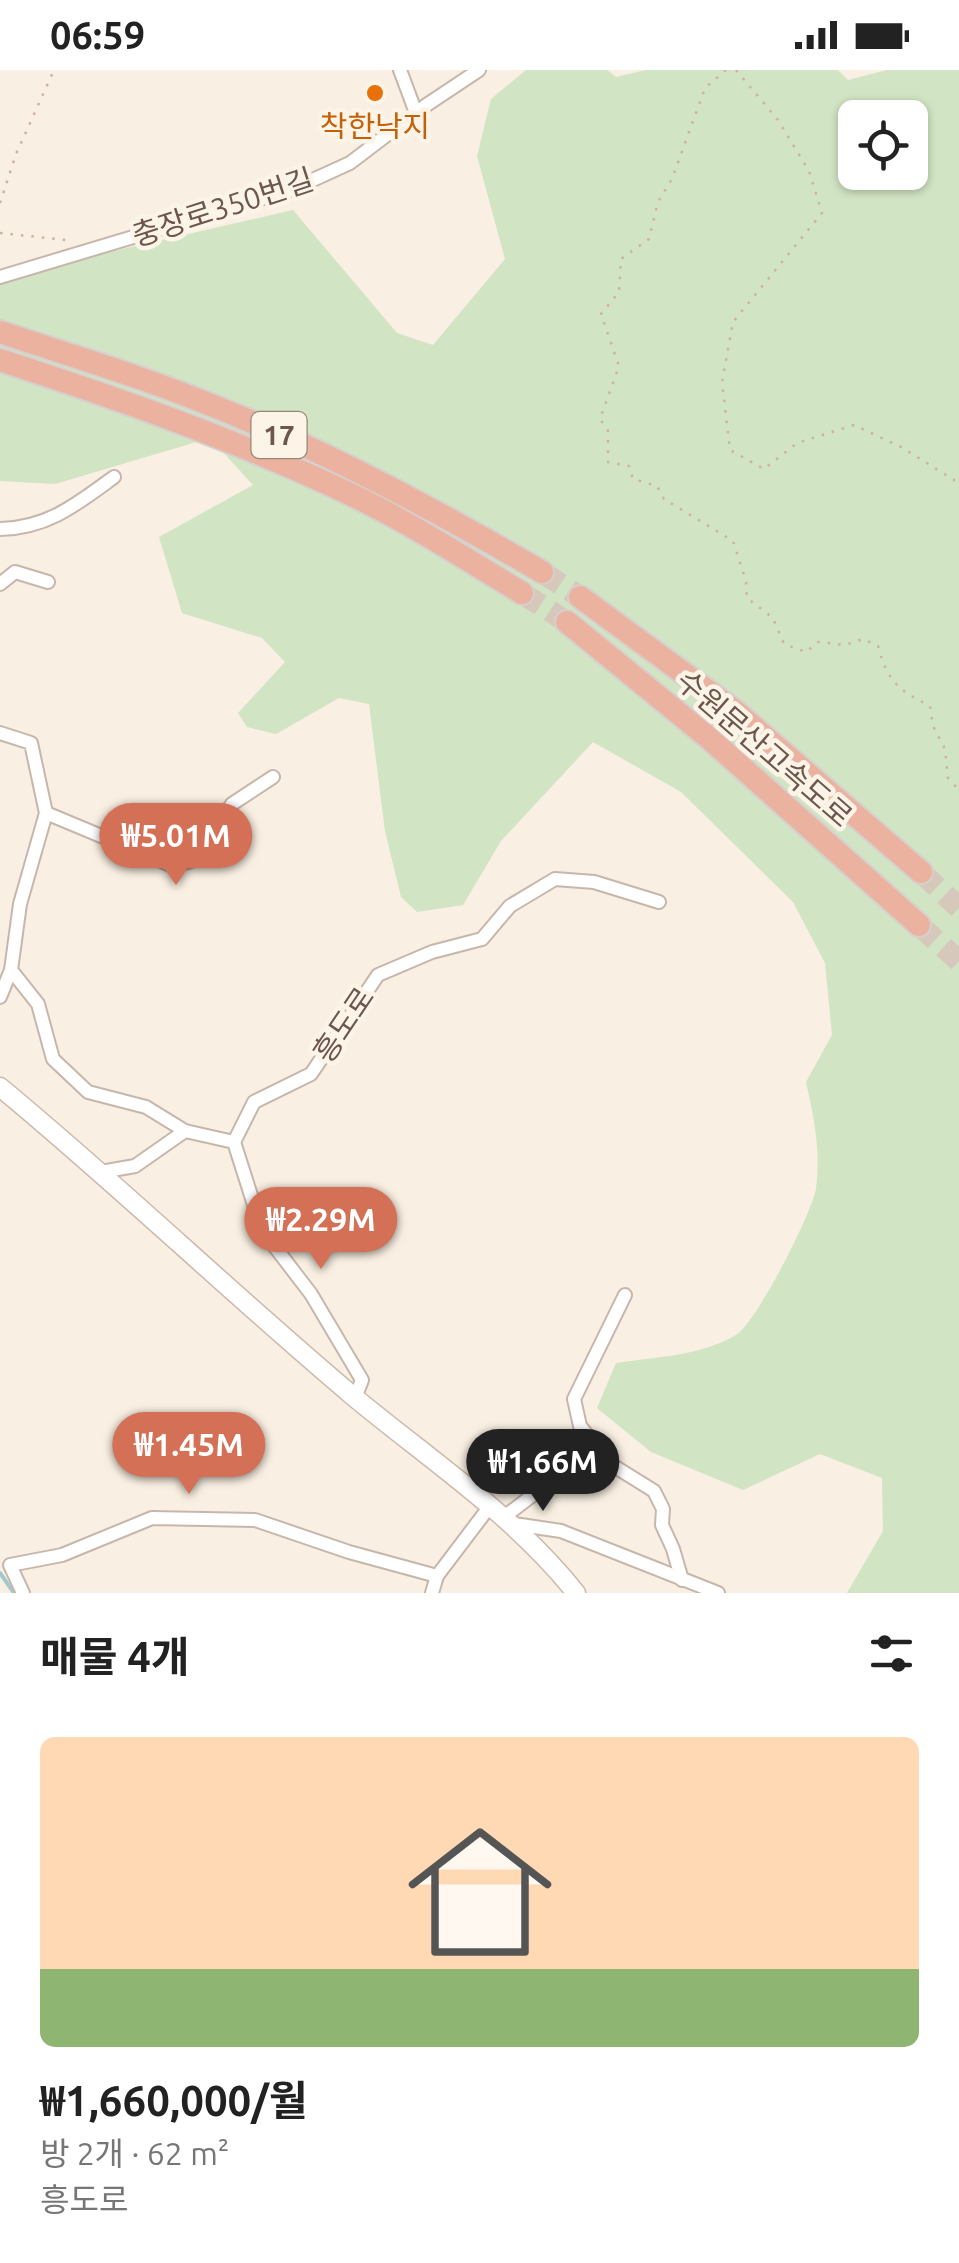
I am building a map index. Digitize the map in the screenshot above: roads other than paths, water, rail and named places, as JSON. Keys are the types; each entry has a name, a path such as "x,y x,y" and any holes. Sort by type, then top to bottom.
{"highway":[{"name":"17","path":"0,332 147,380 256,424 362,472 542,572"},
{"name":"17","path":"0,360 134,404 336,488 442,544 522,594"},
{"name":"수원문산고속도로","path":"580,597 735,711 921,872"},
{"name":"수원문산고속도로","path":"567,622 710,739 920,925"}],"street":[{"path":"400,70 416,113"},
{"name":"충장로350번길","path":"0,278 293,189 350,163 480,70"},
{"path":"0,529 28,528 71,508 114,478"},
{"path":"0,584 15,572 48,582"},
{"path":"0,733 30,743 46,813 20,904 11,970 0,997"},
{"path":"46,813 173,866 195,860 232,804 273,777"},
{"name":"흥도로","path":"234,1142 254,1102 311,1074 378,975 432,952 482,939 510,906 555,879 594,882 659,902"},
{"path":"11,970 38,1004 54,1059 88,1092 146,1108 185,1130 234,1142 255,1208 275,1247 311,1294 362,1380 355,1398"},
{"path":"0,1087 355,1398 503,1516 576,1593"},
{"path":"101,1172 135,1166 185,1130"},
{"path":"625,1295 574,1398 580,1426 609,1462 654,1490 663,1509 662,1526 674,1548 682,1580"},
{"path":"432,1593 437,1576 503,1516 542,1488 565,1479"},
{"path":"503,1516 561,1531 718,1593"},
{"path":"23,1593 10,1566 62,1555 152,1518 255,1520 437,1576"}],"waterway":[{"path":"0,1573 14,1593"}],"tunnel":[{"path":"542,572 580,597"},
{"path":"522,593 567,622"},
{"path":"921,872 959,908"},
{"path":"919,925 959,961"}],"place":[{"name":"착한낙지","path":"375,93"}]}
